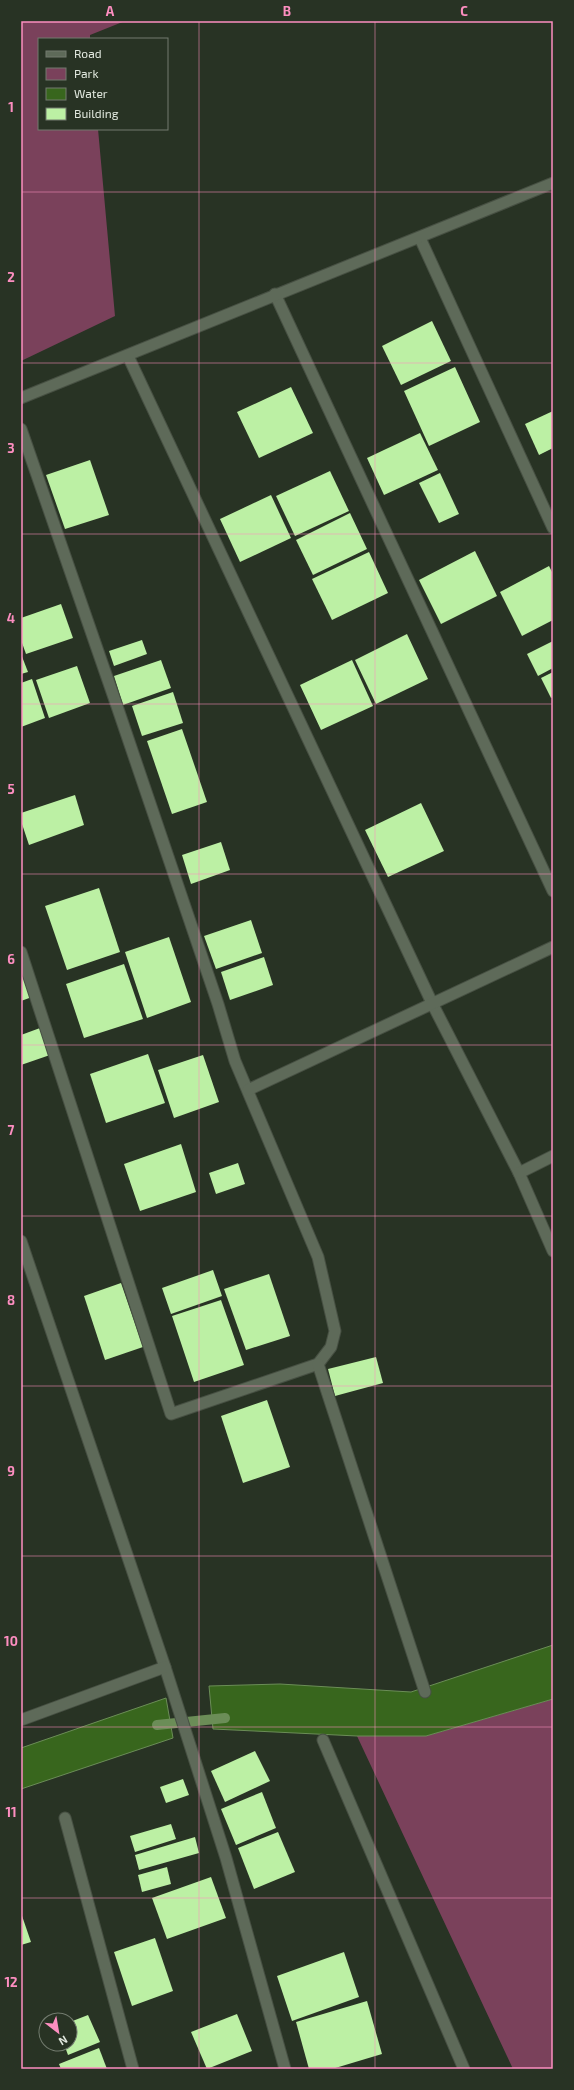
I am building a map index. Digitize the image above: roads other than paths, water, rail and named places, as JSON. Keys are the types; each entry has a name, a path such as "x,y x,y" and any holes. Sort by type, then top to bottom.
{"street":[{"path":"21,398 128,356 275,294 420,238 553,183"},
{"path":"420,238 553,528"},
{"path":"275,294 553,890"},
{"path":"128,356 432,1004 519,1173 553,1251"},
{"path":"21,429 218,1004 235,1061 318,1257 335,1331 331,1347 318,1364 172,1414 21,952"},
{"path":"248,1090 553,947"},
{"path":"519,1173 553,1156"},
{"path":"21,1241 165,1667 226,1858 285,2069"},
{"path":"318,1364 425,1692"},
{"path":"21,1720 165,1667"},
{"path":"323,1740 464,2069"},
{"path":"65,1818 133,2069"}],"water":[{"path":"553,1645 553,1699 426,1736 357,1736 213,1729 209,1686 280,1684 411,1692"},
{"path":"166,1698 173,1738 21,1789 21,1748"}],"waterway":[{"path":"157,1725 225,1718"}]}
